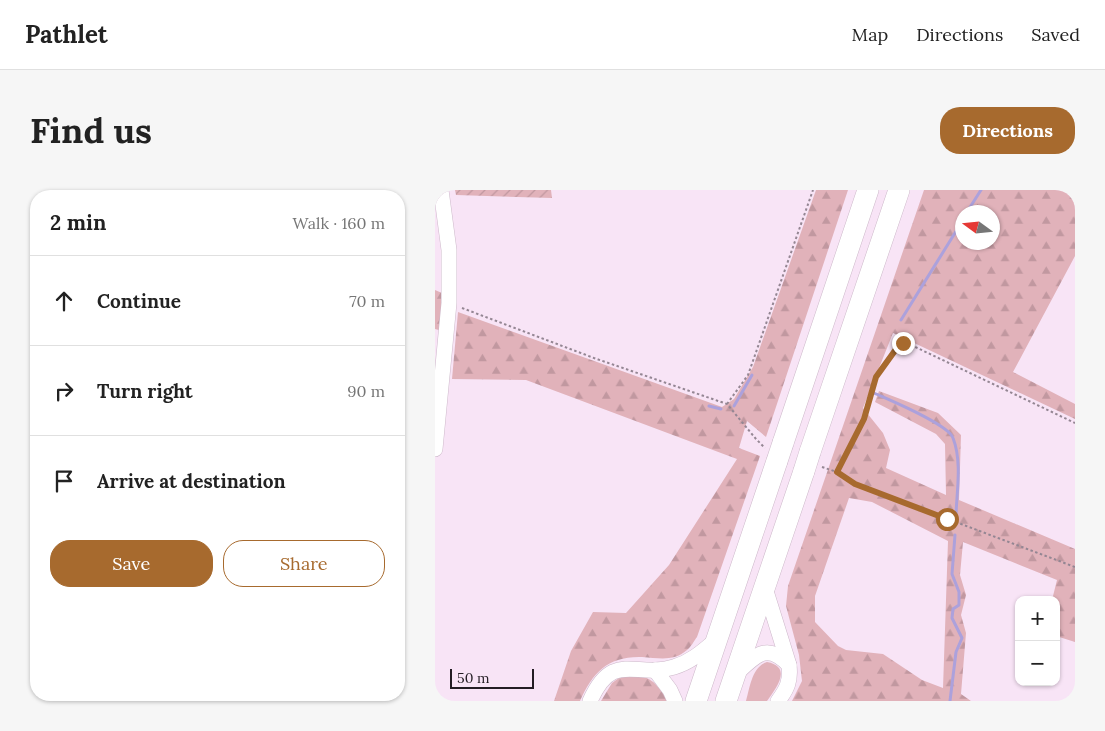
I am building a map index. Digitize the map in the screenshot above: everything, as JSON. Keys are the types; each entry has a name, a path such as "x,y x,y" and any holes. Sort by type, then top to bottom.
{"highway":[{"path":"695,701 775,451 868,190"},
{"path":"726,701 811,463 899,190"}],"street":[{"path":"435,449 449,303 449,250 441,190"},
{"path":"765,588 791,675 788,688 778,701"},
{"path":"590,701 595,690 605,677 620,668 655,670 674,667 697,657 716,640"},
{"path":"735,675 755,656 765,653 781,657 789,665"},
{"path":"655,670 670,690 675,701"}],"path":[{"path":"727,404 748,375 813,190"},
{"path":"449,303 594,358 727,404 756,439 775,451"},
{"path":"837,472 864,419 876,377 899,345 903,343 909,344 1075,423"},
{"path":"811,463 837,472 855,484 1075,567"}],"green space":[{"path":"455,190 551,190 552,198 456,195"},
{"path":"816,190 848,190 766,437 747,421 739,448 760,456 697,637 682,654 671,658 630,657 611,663 596,674 580,701 554,701 571,651 593,612 626,613 669,565 737,459 526,380 452,379 458,312 722,407 734,399 753,367"},
{"path":"924,190 1075,190 1075,256 1013,372 1075,404 1075,419 893,333 863,408 883,433 890,450 886,468 946,495 945,444 936,434 875,402 879,391 938,413 961,435 959,500 1075,549 1075,642 1060,637 1060,596 1053,596 1057,580 963,542 960,575 966,595 961,615 966,633 961,694 971,701 792,701 802,681 799,655 786,606 788,586","holes":["849,498 872,502 948,541 943,688 922,680 883,654 846,650 838,646 815,622 815,596"]},
{"path":"435,290 442,293 446,332 435,329"},
{"path":"767,662 779,668 781,673 778,684 767,701 746,701 755,673 758,668"},
{"path":"623,675 645,677 655,683 668,701 601,701 612,683"}],"waterway":[{"path":"971,205 981,190"},
{"path":"901,320 955,233"},
{"path":"734,406 752,375"},
{"path":"874,393 930,419 949,432 956,447 958,466 956,514"},
{"path":"709,406 721,409"},
{"path":"950,701 956,652 962,638 952,618 953,609 959,605 959,592 952,574 955,535"}],"route":[{"path":"903,343 899,345 876,377 864,419 837,472 855,484 947,519"}]}
